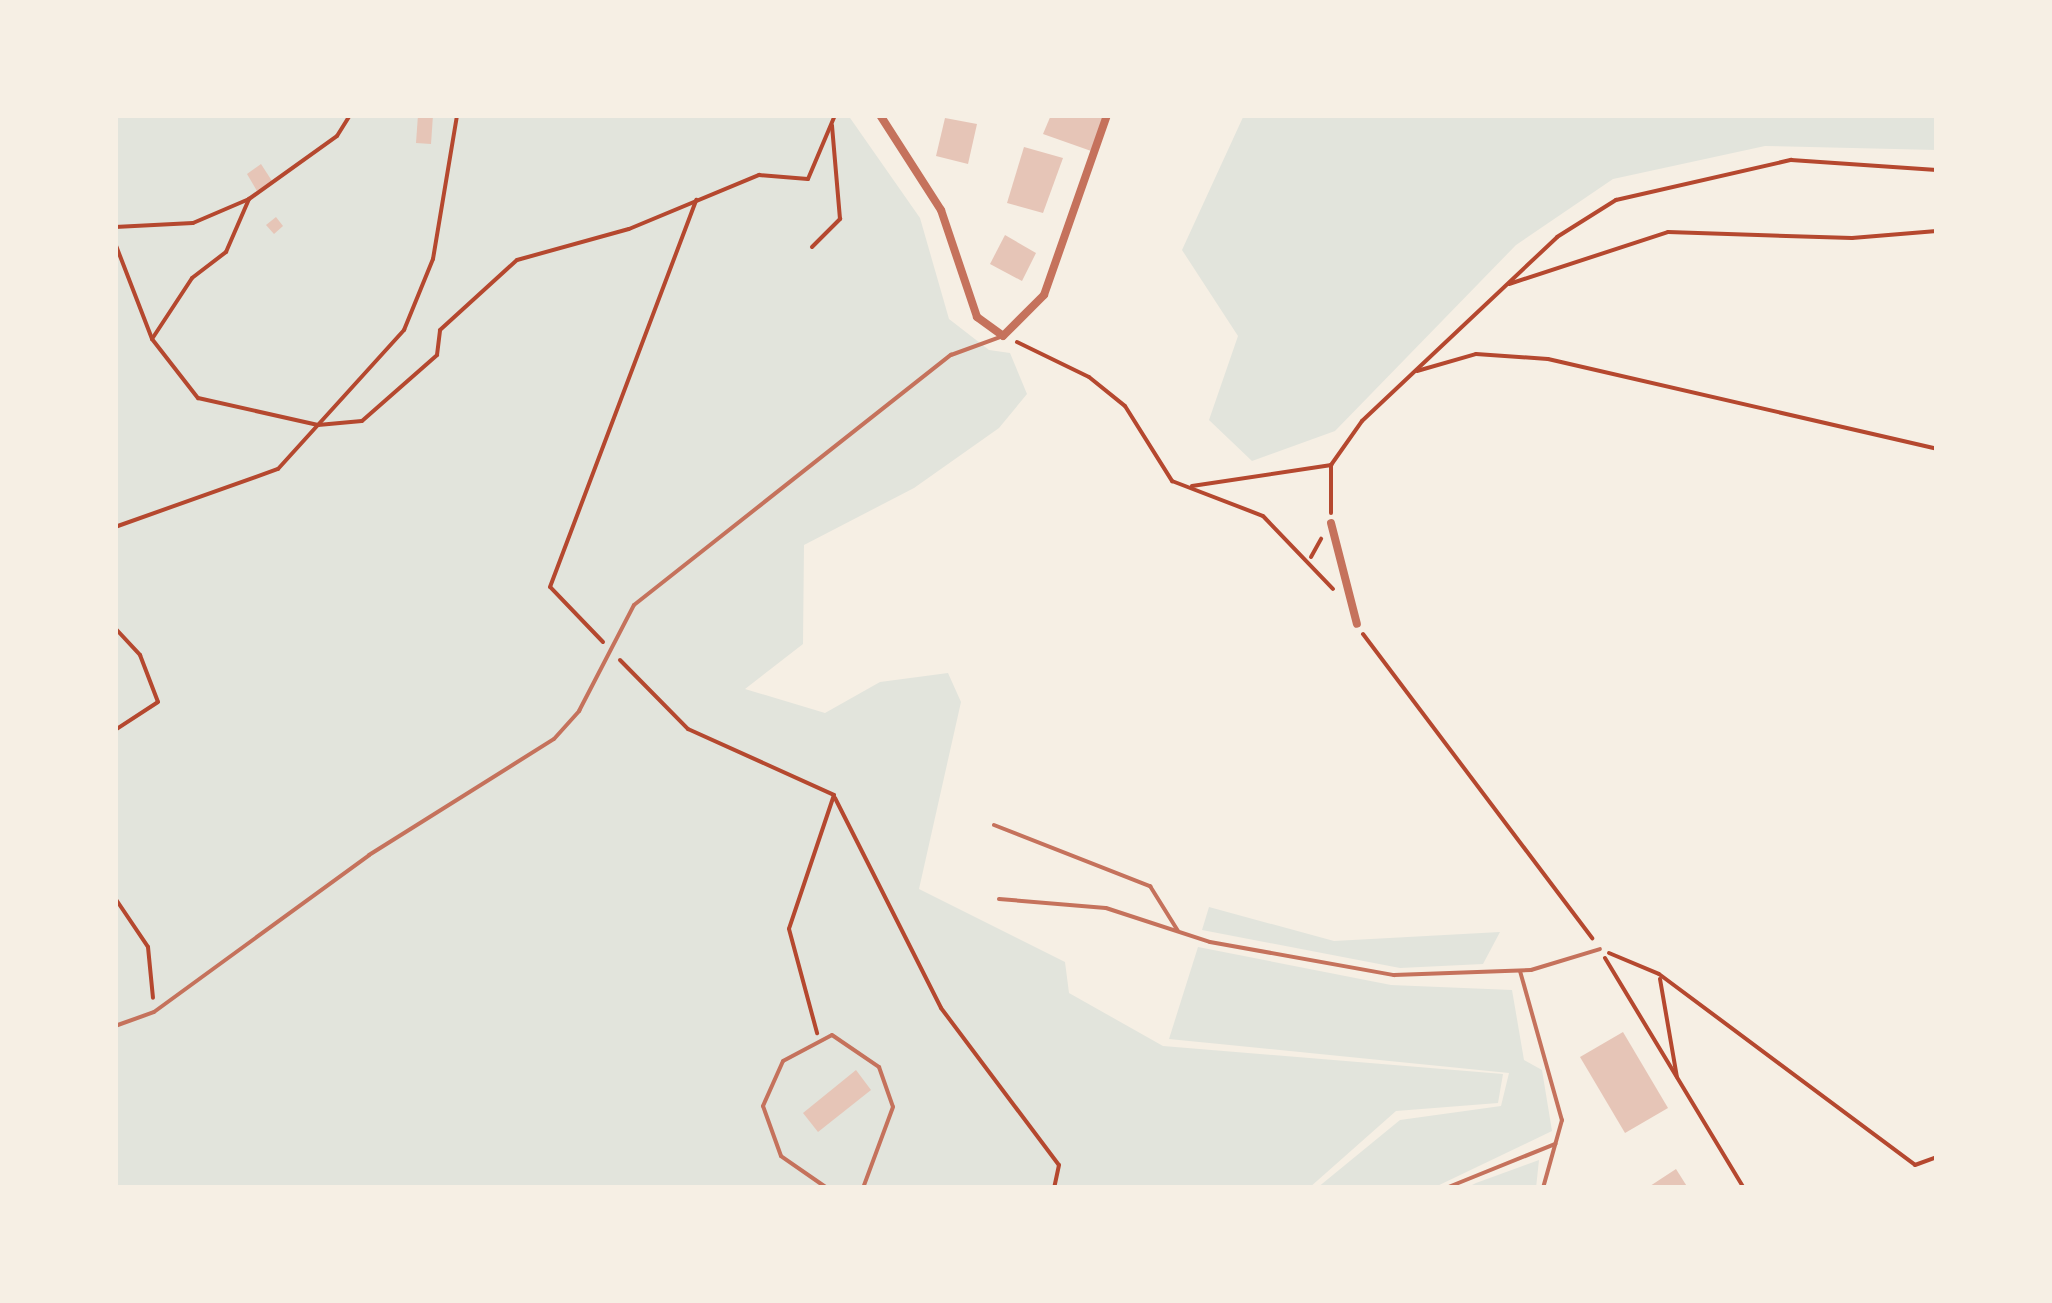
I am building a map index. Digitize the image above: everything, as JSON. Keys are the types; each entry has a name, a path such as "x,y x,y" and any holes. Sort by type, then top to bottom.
{"street":[{"path":"880,115 942,210 977,317 1003,336 1044,295 1107,115"},
{"path":"1331,523 1357,624"}],"lane":[{"path":"115,1026 154,1012 369,855 554,739 579,711 607,646 634,605 951,356 1003,336"},
{"path":"994,825 1150,886 1178,931"},
{"path":"1000,899 1106,908 1178,931 1378,973 1520,970 1600,949"},
{"path":"1520,970 1558,1096 1555,1144 1543,1188"},
{"path":"826,1188 781,1156 763,1106 783,1061 818,1037 844,1036 889,1088 890,1127 863,1188"},
{"path":"1446,1188 1555,1144"}],"path":[{"path":"115,227 193,223 249,199 337,136 350,115"},
{"path":"115,527 278,470 318,425 418,303 457,115"},
{"path":"115,244 152,338 198,398 318,425 362,421 437,355 440,330 516,260 696,200 758,175 808,179 835,115"},
{"path":"812,246 840,219 832,123"},
{"path":"1190,487 1331,465 1412,373 1504,285 1616,200 1676,180 1790,160 1937,170"},
{"path":"152,338 166,329 192,278 226,252 249,199"},
{"path":"696,200 550,588 688,729 834,795 941,1008 1059,1165 1054,1188"},
{"path":"1504,285 1668,232 1852,238 1937,231"},
{"path":"1003,336 1113,396 1172,481 1263,516 1310,557 1338,597"},
{"path":"1412,373 1476,354 1548,360 1937,449"},
{"path":"1310,557 1331,523 1331,465"},
{"path":"1357,624 1600,949 1744,1188"},
{"path":"115,628 140,655 158,702 115,730"},
{"path":"818,1037 789,930 834,795"},
{"path":"115,898 148,947 154,1012"},
{"path":"1600,949 1658,974 1915,1165 1937,1157"},
{"path":"1658,974 1677,1081"}],"shaded area":[{"path":"115,115 848,115 920,218 949,319 989,350 1010,353 1027,394 999,428 914,488 804,545 803,644 745,689 825,713 880,682 948,673 961,702 919,889 1065,962 1069,993 1163,1046 1503,1074 1498,1103 1396,1111 1309,1188 115,1188"},
{"path":"1244,115 1937,115 1937,150 1765,146 1613,179 1516,245 1335,431 1252,461 1209,420 1238,336 1182,250"},
{"path":"1209,907 1334,941 1500,932 1483,964 1400,968 1202,930"},
{"path":"1198,947 1391,985 1512,990 1524,1060 1542,1070 1552,1131 1433,1188 1317,1188 1400,1120 1501,1106 1509,1073 1169,1039"},
{"path":"1539,1160 1536,1188 1466,1188 1476,1183"}],"building":[{"path":"418,115 433,115 431,144 416,143"},
{"path":"1051,115 1106,118 1094,152 1043,134"},
{"path":"945,118 977,124 968,164 936,156"},
{"path":"1024,147 1063,158 1043,213 1007,203"},
{"path":"261,164 272,181 257,191 247,174"},
{"path":"276,217 283,226 274,234 266,225"},
{"path":"1005,235 1036,253 1022,281 990,264"},
{"path":"1623,1032 1668,1108 1625,1133 1580,1057"},
{"path":"856,1070 871,1090 818,1132 803,1113"},
{"path":"1676,1169 1688,1188 1647,1188"}]}
